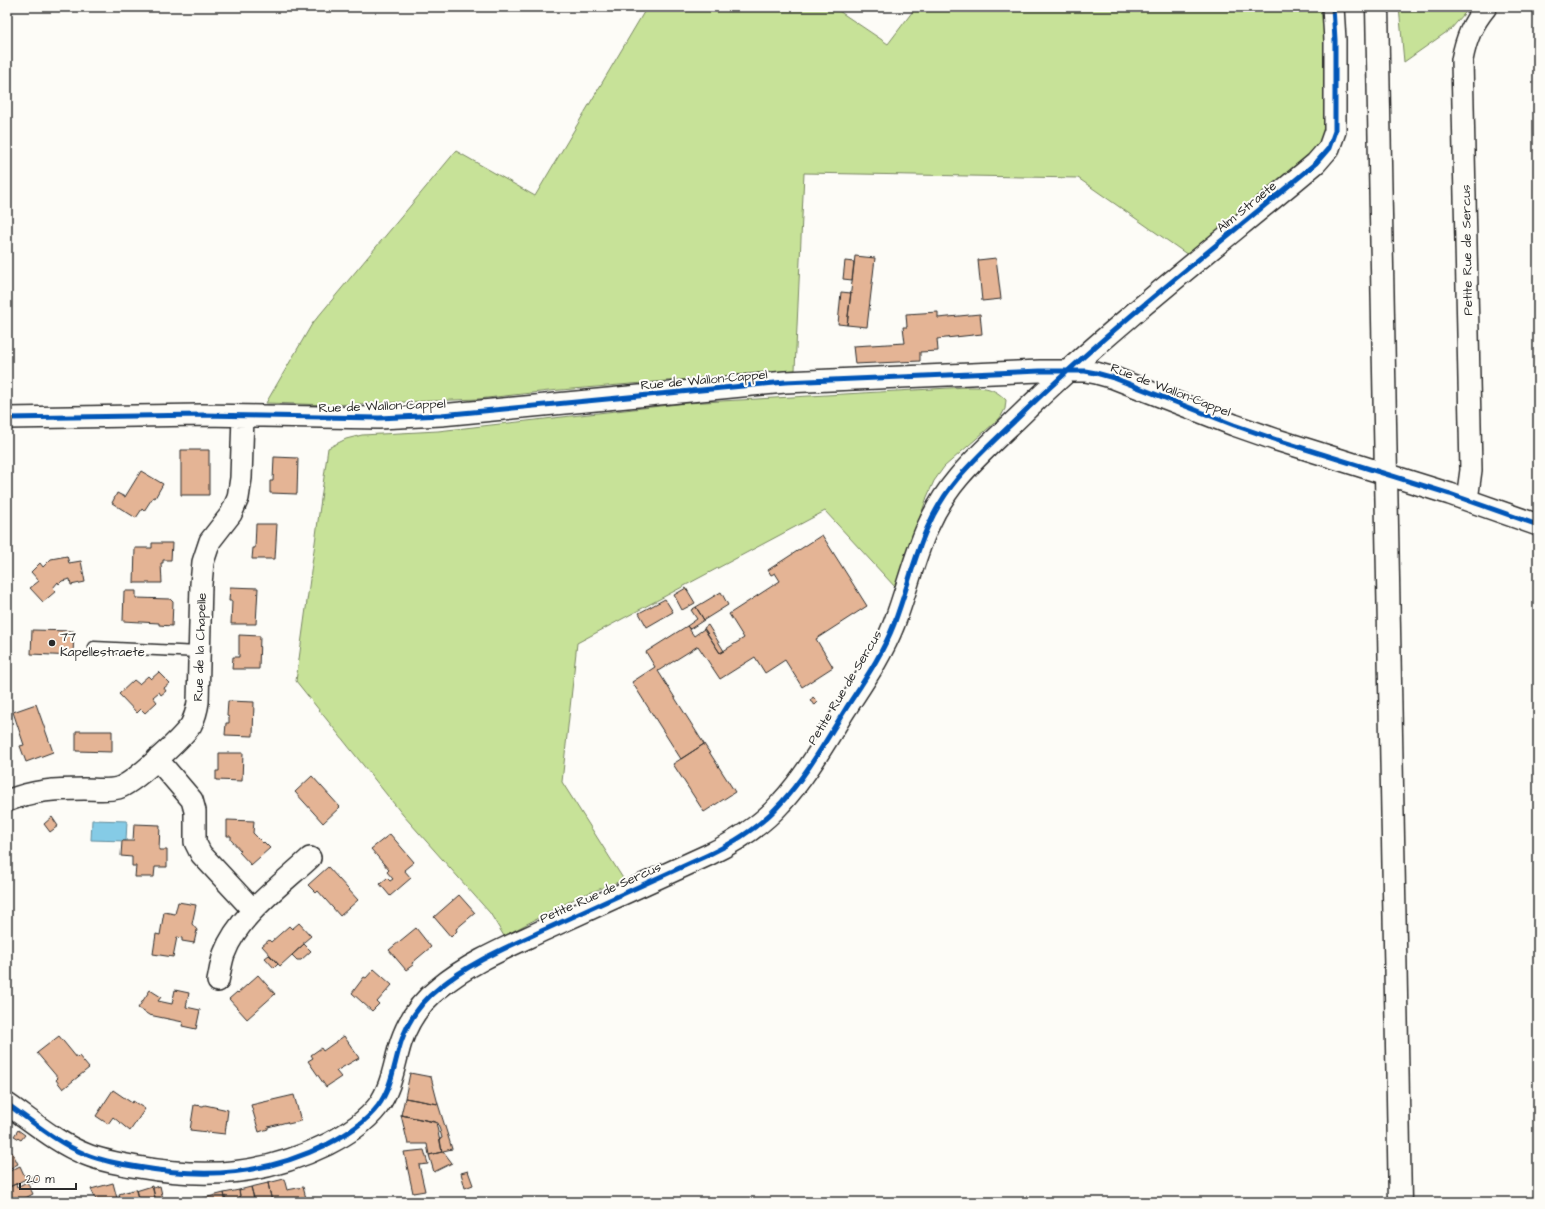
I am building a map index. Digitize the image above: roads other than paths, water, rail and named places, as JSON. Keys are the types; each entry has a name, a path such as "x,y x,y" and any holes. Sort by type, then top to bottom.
{"main road":[{"path":"1378,7 1400,1202"}],"street":[{"name":"Alm Straete","path":"1067,371 1199,259 1312,167 1326,152 1333,140 1336,122 1333,7"},
{"name":"Petite Rue de Sercus","path":"1467,500 1471,470 1462,68 1466,39 1471,27 1486,7"},
{"name":"Petite Rue de Sercus","path":"7,1104 55,1137 84,1154 114,1163 180,1172 231,1173 264,1168 312,1152 341,1138 353,1130 371,1114 383,1098 395,1066 400,1043 410,1020 427,999 451,978 506,947 724,847 750,831 780,804 822,748 883,649 896,618 921,541 940,502 977,457 1067,371"},
{"name":"Rue de Wallon-Cappel","path":"7,418 191,415 373,418 423,416 785,382 1085,371 1105,375 1277,440 1467,500 1538,525"},
{"name":"Rue de la Chapelle","path":"8,797 45,790 117,788 128,783 157,759 188,729 195,717 198,702 201,584 203,562 210,541 231,514 238,498 241,478 243,416"},
{"path":"157,759 192,800 195,811 195,842 201,854 253,910"},
{"path":"218,981 224,954 235,933 253,910 310,858"}],"lane":[{"path":"94,647 199,652"}],"water":[{"path":"92,820 127,821 126,841 91,840"}],"place":[{"name":"77 Kapellestraete","path":"52,643"}]}
